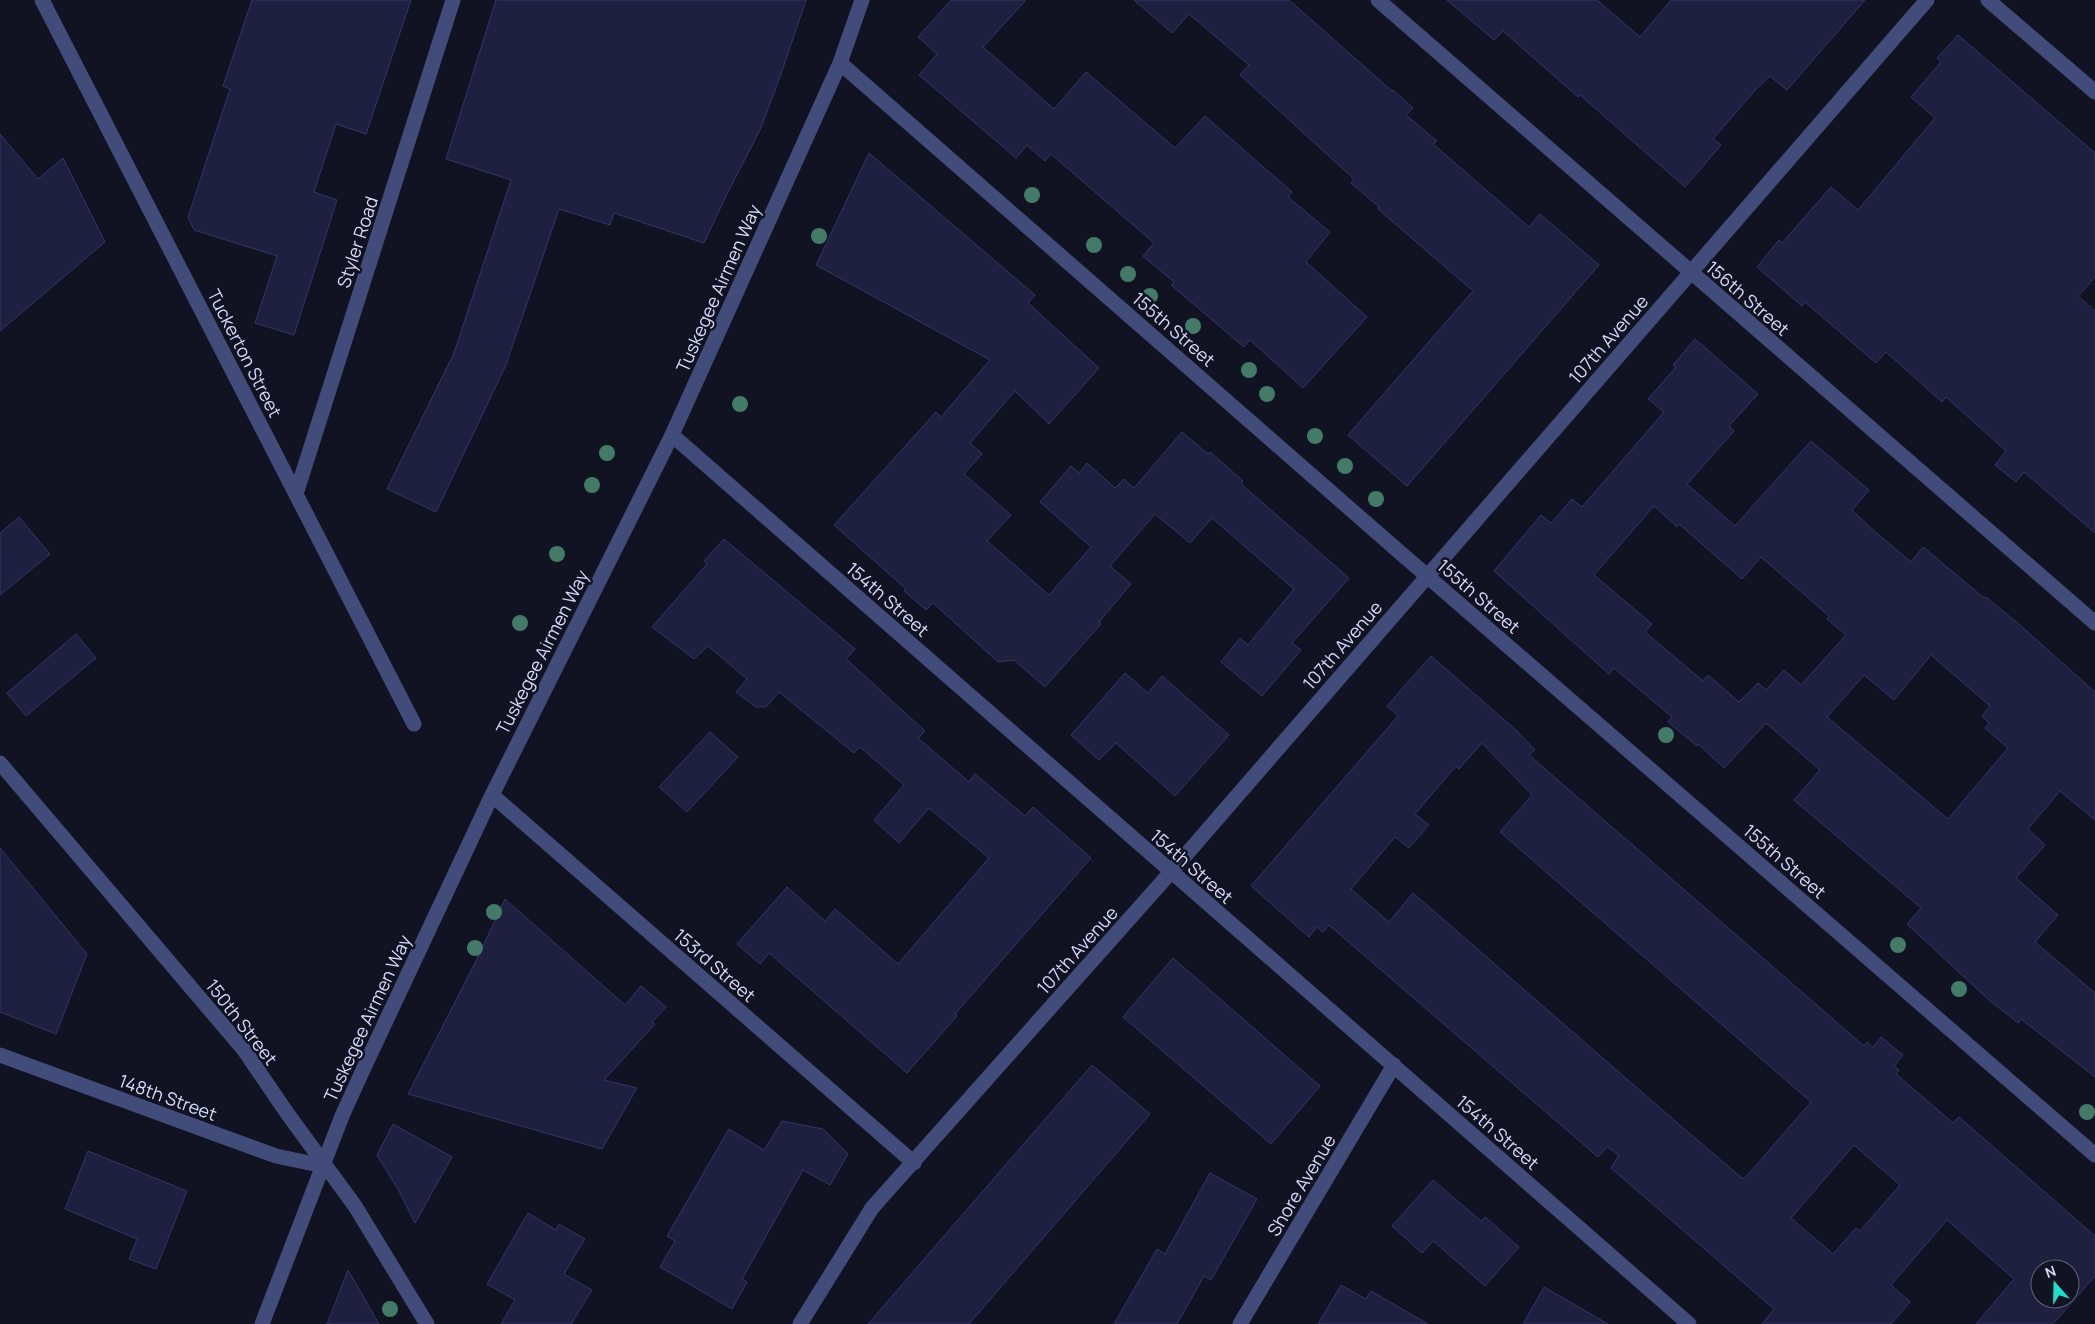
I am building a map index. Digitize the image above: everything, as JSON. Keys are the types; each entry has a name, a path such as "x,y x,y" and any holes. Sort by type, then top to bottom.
{"street":[{"name":"Tuckerton Street","path":"42,0 414,724"},
{"name":"Styler Road","path":"296,494 453,0"},
{"name":"Tuskegee Airmen Way","path":"262,1324 350,1098 492,795 672,435 840,63 862,0"},
{"name":"156th Street","path":"1378,0 2095,624"},
{"name":"107th Avenue","path":"800,1324 872,1208 914,1163 1170,872 1927,0"},
{"path":"1988,0 2095,92"},
{"name":"155th Street","path":"840,63 2095,1155"},
{"name":"154th Street","path":"672,435 1688,1324"},
{"name":"150th Street","path":"0,763 244,1050 324,1166 355,1206 427,1324"},
{"name":"153rd Street","path":"492,795 914,1163"},
{"name":"148th Street","path":"0,1055 276,1156 324,1166"},
{"name":"Shore Avenue","path":"1240,1324 1394,1065"}],"building":[{"path":"252,0 411,0 366,134 336,124 314,192 337,200 294,335 255,323 277,256 194,230 188,217 230,89 223,86"},
{"path":"496,0 806,0 760,130 704,243 614,213 610,225 559,209 506,365 436,512 387,489 454,353 511,180 446,159"},
{"path":"951,0 1026,0 983,47 1054,109 1086,72 1175,148 1205,116 1292,192 1288,197 1330,232 1306,262 1367,317 1303,388 1250,340 1244,347 1171,285 1174,282 1143,256 1154,243 1051,154 1045,161 1027,145 1016,158 919,75 937,54 918,37"},
{"path":"1134,0 1289,0 1413,108 1406,115 1437,141 1433,144 1529,227 1540,214 1599,265 1407,486 1348,435 1473,291 1378,209 1379,207 1351,183 1354,179 1240,75 1249,65 1189,14 1172,33"},
{"path":"1447,0 1597,0 1640,37 1671,0 1865,0 1787,90 1770,76 1757,88 1713,139 1721,145 1685,187 1580,95 1578,97 1503,31 1494,40"},
{"path":"1958,35 2095,153 2095,277 2078,296 2095,311 2095,533 2024,472 2016,482 1995,465 2006,451 1946,397 1942,402 1886,352 1876,363 1805,302 1802,306 1757,267 1779,240 1782,243 1831,187 1858,210 1935,118 1911,97 1941,62 1937,58"},
{"path":"0,134 38,179 63,158 105,242 0,331"},
{"path":"869,153 1035,295 1028,303 1099,368 1049,424 1015,391 970,443 982,454 964,474 1011,515 987,541 1049,595 1091,547 1040,502 1071,466 1079,473 1087,463 1115,488 1124,479 1134,488 1182,432 1208,454 1210,452 1243,481 1241,484 1349,578 1292,643 1301,650 1262,696 1221,662 1240,638 1248,645 1294,589 1212,518 1190,543 1155,514 1110,566 1131,584 1099,622 1101,624 1045,687 1014,660 998,662 933,603 926,610 904,591 906,589 834,525 936,412 941,417 990,360 816,265"},
{"path":"1695,339 1758,394 1729,426 1734,431 1687,484 1735,526 1811,441 1869,490 1852,510 1872,529 1911,562 1923,547 2021,626 2095,692 2095,820 2060,791 2028,829 2045,845 2016,878 2058,915 2035,942 2095,993 2095,1077 2021,1019 2018,1023 1989,1000 1907,924 1921,908 1794,800 1820,770 1766,723 1724,768 1698,744 1697,746 1668,722 1672,717 1614,668 1609,674 1494,571 1541,515 1551,523 1572,499 1582,507 1664,412 1648,399 1676,367 1673,365","holes":["1654,506 1677,527 1679,524 1742,579 1761,557 1829,616 1827,619 1846,635 1801,685 1784,670 1766,690 1758,683 1739,702 1708,675 1703,681 1645,632 1652,624 1594,575","1931,655 1990,706 1982,716 1989,723 1985,728 2008,748 1948,819 1827,717 1864,675 1894,700"]},
{"path":"19,517 50,554 0,595 0,533"},
{"path":"724,539 855,649 846,659 925,731 918,738 969,782 975,774 1025,816 1033,807 1091,858 955,1014 957,1016 907,1073 769,953 760,964 737,944 787,887 825,921 835,909 898,964 989,858 929,808 899,843 874,820 904,785 860,747 854,753 779,692 766,707 756,707 736,692 747,679 708,646 694,659 652,627 707,564 704,561"},
{"path":"76,634 96,658 26,716 7,693"},
{"path":"1431,656 1516,730 1535,750 1529,755 1864,1046 1867,1042 1873,1047 1881,1037 1903,1055 1894,1066 1899,1070 1896,1074 1953,1123 1959,1117 2095,1236 2095,1276 2080,1293 2080,1259 2030,1259 2030,1309 2066,1309 2053,1324 1976,1324 2014,1279 1947,1220 1891,1285 1910,1302 1891,1324 1762,1324 1774,1309 1611,1168 1619,1155 1607,1147 1598,1157 1329,925 1323,932 1317,927 1309,937 1251,886 1398,716 1387,706","holes":["1482,743 1532,795 1500,832 1811,1102 1745,1178 1742,1178 1682,1127 1413,893 1389,922 1351,889 1395,837 1409,848 1429,825 1415,814 1456,766 1459,769","1854,1145 1900,1185 1860,1231 1856,1228 1833,1254 1791,1218"]},
{"path":"1125,673 1148,693 1162,676 1229,735 1175,796 1116,743 1099,760 1071,735"},
{"path":"710,732 738,757 687,812 659,787"},
{"path":"0,848 87,954 56,1034 0,1012"},
{"path":"505,899 625,1005 641,986 666,1007 652,1022 655,1024 604,1080 637,1088 602,1149 408,1094 476,961"},
{"path":"1173,958 1320,1086 1271,1144 1123,1017"},
{"path":"1092,1065 1150,1114 969,1324 868,1324"},
{"path":"782,1121 823,1129 848,1154 830,1185 803,1170 742,1279 747,1282 732,1309 660,1267 675,1241 667,1236 729,1129 764,1150"},
{"path":"393,1124 452,1157 415,1223 399,1191 377,1155"},
{"path":"88,1151 187,1191 156,1269 129,1259 137,1239 65,1209"},
{"path":"1210,1173 1257,1199 1211,1280 1204,1276 1177,1324 1114,1324 1157,1249 1165,1254"},
{"path":"1433,1180 1481,1221 1485,1217 1519,1247 1485,1286 1433,1241 1422,1253 1392,1226"},
{"path":"528,1213 556,1230 559,1224 585,1239 564,1274 592,1290 571,1324 501,1324 515,1300 487,1284"},
{"path":"348,1270 379,1324 327,1324"},
{"path":"1341,1285 1366,1299 1371,1291 1428,1324 1318,1324"},
{"path":"1544,1287 1608,1324 1523,1324"}]}
